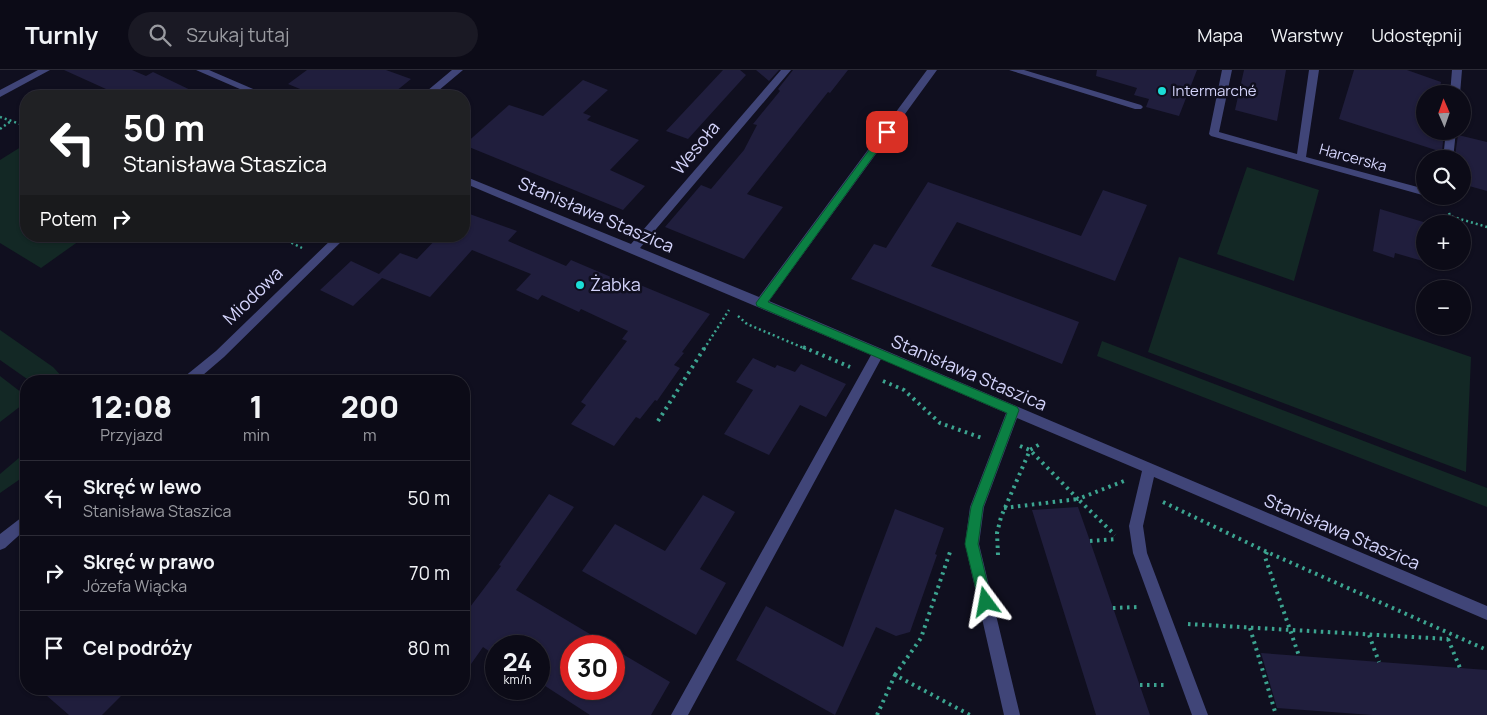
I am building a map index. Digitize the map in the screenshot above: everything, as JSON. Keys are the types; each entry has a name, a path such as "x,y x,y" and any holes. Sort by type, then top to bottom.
{"street":[{"path":"0,94 45,70"},
{"path":"201,70 249,90"},
{"path":"433,90 458,70"},
{"name":"Wesoła","path":"633,249 786,70"},
{"path":"761,303 932,70"},
{"path":"1014,70 1138,106"},
{"path":"1227,70 1214,134 1301,159"},
{"name":"Harcerska","path":"1314,70 1301,159 1416,191"},
{"path":"1456,85 1457,70"},
{"name":"Stanisława Staszica","path":"470,181 761,303 1487,613"},
{"name":"Miodowa","path":"195,375 220,354 336,242"},
{"path":"679,715 878,353"},
{"path":"1012,715 972,544 977,507 1013,410"},
{"path":"1149,468 1136,526 1140,553 1200,715"},
{"path":"0,543 20,525"}],"path":[{"path":"0,117 20,124"},
{"path":"0,128 12,121"},
{"path":"1445,205 1450,216 1487,227"},
{"path":"290,242 296,245"},
{"path":"658,421 729,309"},
{"path":"979,447 986,432 1030,450 1119,539"},
{"path":"997,558 997,534 1004,508 1030,450 1044,443"},
{"path":"1004,508 1078,499 1133,478 1144,492 1267,552 1487,650"},
{"path":"1119,532 1122,548"},
{"path":"1090,541 1119,539"},
{"path":"877,715 895,675 922,638 953,544"},
{"path":"1267,552 1266,557 1299,656"},
{"path":"1113,608 1144,606"},
{"path":"1165,622 1448,639"},
{"path":"1250,628 1276,715"},
{"path":"1448,639 1451,634"},
{"path":"1370,635 1379,662"},
{"path":"1448,639 1460,668"},
{"path":"895,675 970,715"},
{"path":"1140,685 1173,685"}],"green space":[{"path":"20,148 20,242 78,242 41,268 0,243 0,160"},
{"path":"1247,167 1319,190 1294,281 1217,254"},
{"path":"1179,257 1471,357 1466,472 1148,352"},
{"path":"0,330 53,367 60,375 21,375 0,360"},
{"path":"1102,341 1487,488 1487,507 1097,356"},
{"path":"0,376 20,391 20,407 0,422"},
{"path":"20,457 20,479 0,493 0,474"}],"building":[{"path":"64,70 132,70 146,76 153,72 190,90 108,90"},
{"path":"307,70 386,70 411,79 397,90 302,90 288,84"},
{"path":"723,70 740,70 746,75 688,139 666,131"},
{"path":"756,70 779,70 769,81"},
{"path":"793,70 848,70 830,93 828,92 747,194 783,207 744,259 665,227 701,185 711,189 744,150 757,125 753,124 780,91 778,89"},
{"name":"Intermarché","path":"1097,70 1197,70 1179,116 1146,107 1149,99 1134,95 1137,88 1096,76"},
{"path":"1244,70 1286,70 1277,121 1235,110"},
{"path":"1354,70 1407,70 1441,82 1440,85 1416,85 1416,140 1443,140 1442,150 1436,150 1339,119"},
{"path":"583,80 608,90 583,113 591,116 587,120 639,140 610,170 645,186 623,210 470,147 470,140 509,105 543,116"},
{"path":"1471,138 1487,142 1487,191 1471,187 1471,150 1456,150 1457,140 1471,140"},
{"path":"928,182 1081,236 1103,190 1147,205 1115,281 957,222 931,266 1079,322 1062,364 851,279 874,244 886,248"},
{"path":"1380,209 1416,220 1416,259 1395,253 1394,258 1373,251"},
{"path":"470,214 517,231 508,241 566,266 571,260 618,280 621,277 710,314 674,365 680,368 657,401 655,400 640,419 636,417 614,446 571,424 586,405 581,402 627,341 622,339 628,331 581,309 579,312 542,295 538,300 516,290 531,274 472,250 430,297 382,278 353,306 320,290 351,261 379,274 400,253 417,259 433,242 470,242"},
{"path":"753,358 775,368 777,365 795,372 801,364 846,384 826,417 800,405 769,455 724,434 753,390 736,382"},
{"path":"549,494 574,507 516,590 592,635 560,635 560,696 550,689 550,635 485,635 485,648 483,647 470,665 470,607 501,566 499,565"},
{"path":"703,495 735,512 700,569 726,583 696,635 582,571 615,524 665,551"},
{"path":"1078,507 1150,715 1096,715 1032,510"},
{"path":"895,509 944,528 935,554 937,555 910,632 896,636 876,627 835,715 736,660 766,606 843,647"},
{"path":"1261,653 1487,670 1487,715 1372,715 1277,708"},
{"path":"625,655 670,682 651,715 590,715 567,700 625,700"},
{"path":"46,695 122,695 102,715 69,715"}],"place":[{"name":"Intermarché","path":"1162,91"},
{"name":"Żabka","path":"580,285"}],"route":[{"path":"887,132 761,303 1013,410 977,507 972,544 986,602"}]}
